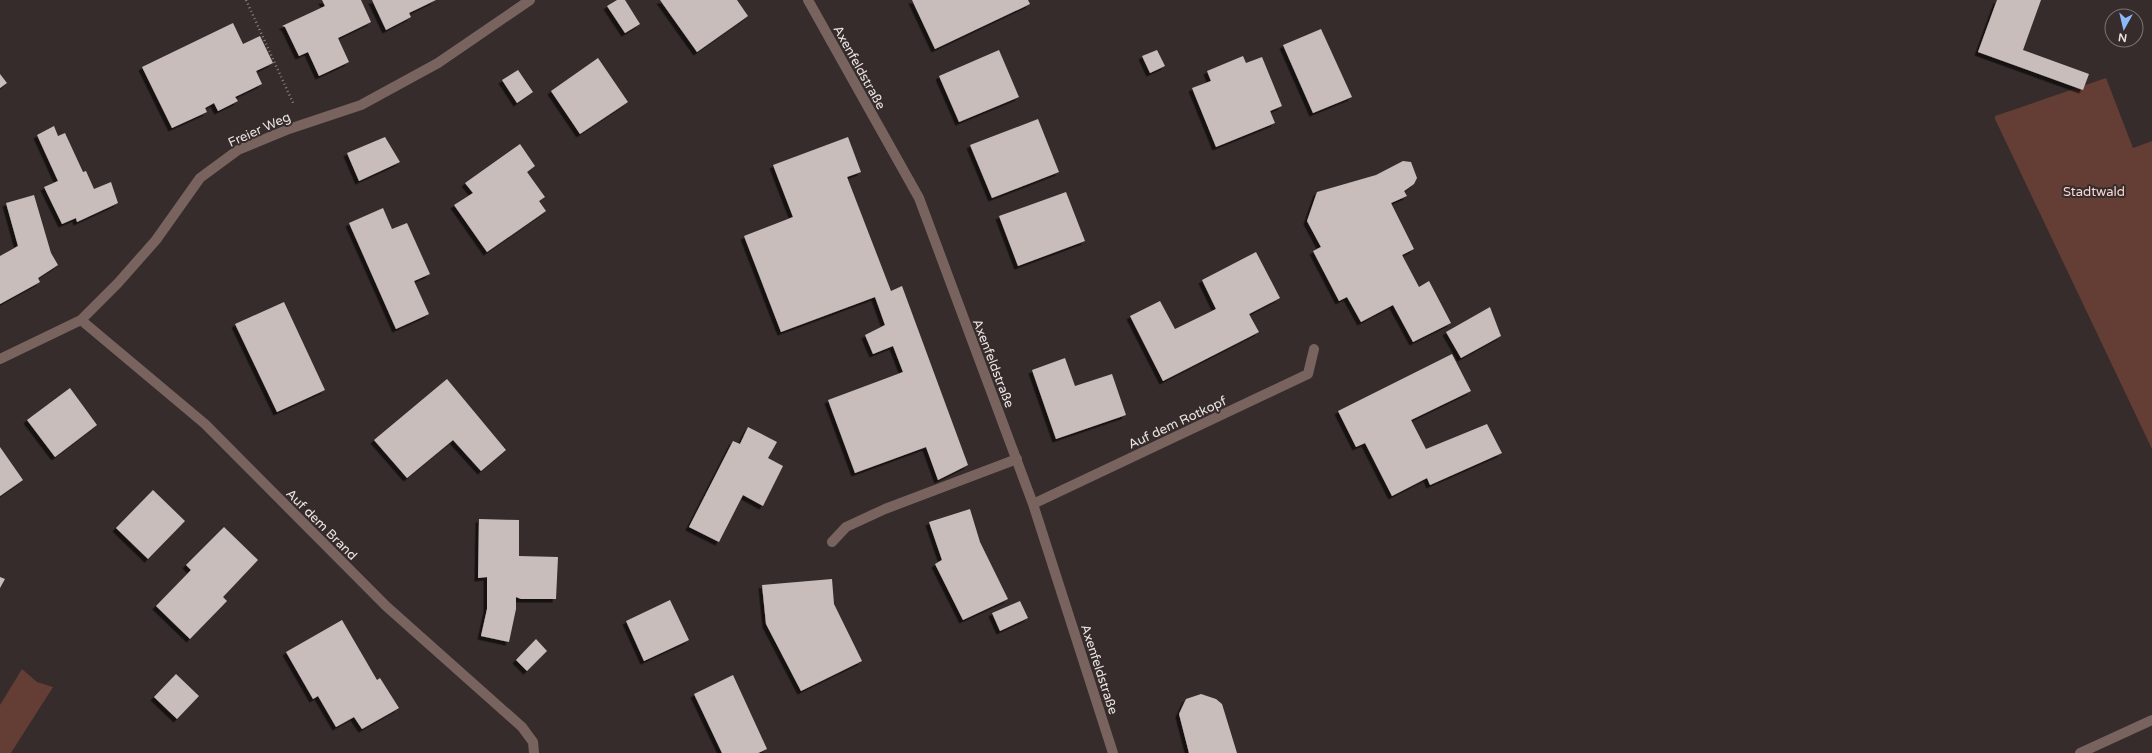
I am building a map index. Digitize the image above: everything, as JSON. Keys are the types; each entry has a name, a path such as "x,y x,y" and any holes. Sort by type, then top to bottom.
{"street":[{"name":"Freier Weg","path":"0,359 81,320 118,283 156,240 200,178 238,150 302,124 361,105 438,63 530,0"},
{"name":"Axenfeldstraße","path":"808,0 919,198 1033,504 1113,753"},
{"name":"Auf dem Brand","path":"81,320 205,424 386,606 522,727 533,742 534,753"},
{"name":"Auf dem Rotkopf","path":"1033,504 1308,374 1314,349"},
{"path":"832,542 846,527 885,509 1016,459"},
{"path":"2080,753 2152,720"}],"path":[{"path":"246,0 302,124"}],"green space":[{"name":"Stadtwald","path":"2106,78 2133,148 2152,141 2152,449 1995,119 1995,116"},
{"path":"22,669 37,682 53,687 11,753 0,753 0,705"}],"building":[{"path":"322,0 361,0 371,22 338,38 349,62 319,76 308,52 299,56 285,27 282,26 325,6"},
{"path":"372,0 436,0 409,13 411,17 386,30"},
{"path":"617,0 625,0 640,24 625,33 607,6"},
{"path":"660,0 737,0 748,16 697,52"},
{"path":"912,0 1028,0 1030,4 935,49"},
{"path":"1997,0 2041,0 2023,50 2089,74 2083,90 1978,52"},
{"path":"233,23 243,44 260,36 273,63 256,71 262,84 235,97 238,101 218,111 214,103 205,108 207,112 172,128 142,67"},
{"path":"1321,29 1352,97 1313,113 1283,45"},
{"path":"999,50 1019,97 959,122 939,76"},
{"path":"1157,50 1165,66 1150,73 1142,56"},
{"path":"1243,56 1246,63 1262,57 1282,106 1270,111 1275,123 1216,147 1192,88 1211,81 1207,71"},
{"path":"598,58 628,102 580,134 551,91"},
{"path":"518,70 533,92 517,103 502,80"},
{"path":"0,74 7,83 0,88"},
{"path":"1038,119 1059,172 992,198 970,145"},
{"path":"54,126 58,136 65,133 83,172 86,171 94,189 111,182 118,203 77,222 76,218 62,224 44,187 58,181 37,135"},
{"path":"385,137 400,162 359,181 347,153"},
{"path":"848,137 861,172 847,177 891,291 902,286 968,465 938,480 926,447 855,473 828,400 903,372 893,346 873,354 865,335 885,325 875,297 781,332 744,236 793,217 773,165"},
{"path":"520,144 535,166 527,172 545,197 539,201 546,211 487,252 454,205 473,193 465,183"},
{"path":"1403,161 1411,162 1417,178 1414,184 1404,191 1407,196 1391,203 1414,249 1402,255 1419,287 1429,281 1451,323 1413,342 1393,305 1361,322 1347,297 1339,301 1313,251 1321,247 1307,221 1317,192 1376,175"},
{"path":"1066,192 1085,241 1018,266 999,216"},
{"path":"34,195 51,253 58,265 38,278 40,282 0,304 0,256 18,246 6,203"},
{"path":"383,208 392,229 407,223 430,274 414,281 429,314 396,329 349,223"},
{"path":"1256,252 1280,298 1249,314 1259,332 1163,381 1130,316 1160,301 1175,329 1216,309 1202,280"},
{"path":"284,302 325,390 277,412 235,324"},
{"path":"1490,307 1501,336 1461,358 1446,332"},
{"path":"1452,354 1471,391 1411,420 1426,449 1487,424 1502,453 1430,485 1427,478 1392,496 1365,443 1356,447 1338,411"},
{"path":"1065,358 1075,386 1112,374 1126,415 1056,439 1032,370"},
{"path":"447,379 506,450 481,471 453,440 407,478 374,440"},
{"path":"70,388 97,425 55,457 27,420"},
{"path":"748,427 777,442 768,458 783,466 763,506 743,495 719,542 689,527 733,441 740,444"},
{"path":"0,447 23,480 0,496"},
{"path":"153,490 185,521 148,559 116,528"},
{"path":"970,509 980,542 1008,599 963,620 935,564 942,560 929,522"},
{"path":"479,519 519,520 519,556 558,557 556,599 521,599 516,597 516,609 509,642 481,636 487,609 487,577 478,578"},
{"path":"224,527 258,560 223,597 227,601 190,639 156,606 191,570 186,565"},
{"path":"0,577 5,579 0,588"},
{"path":"832,579 834,604 862,661 801,691 766,624 762,585"},
{"path":"670,600 689,640 644,661 626,621"},
{"path":"1020,601 1028,618 1000,631 992,613"},
{"path":"342,620 377,680 380,678 399,708 362,729 354,717 336,727 318,696 313,699 286,652"},
{"path":"536,639 547,651 527,671 516,660"},
{"path":"176,674 199,696 177,719 154,697"},
{"path":"733,675 767,749 758,753 722,753 694,694"},
{"path":"1201,694 1216,699 1222,704 1237,753 1189,753 1179,714 1186,699"}]}
